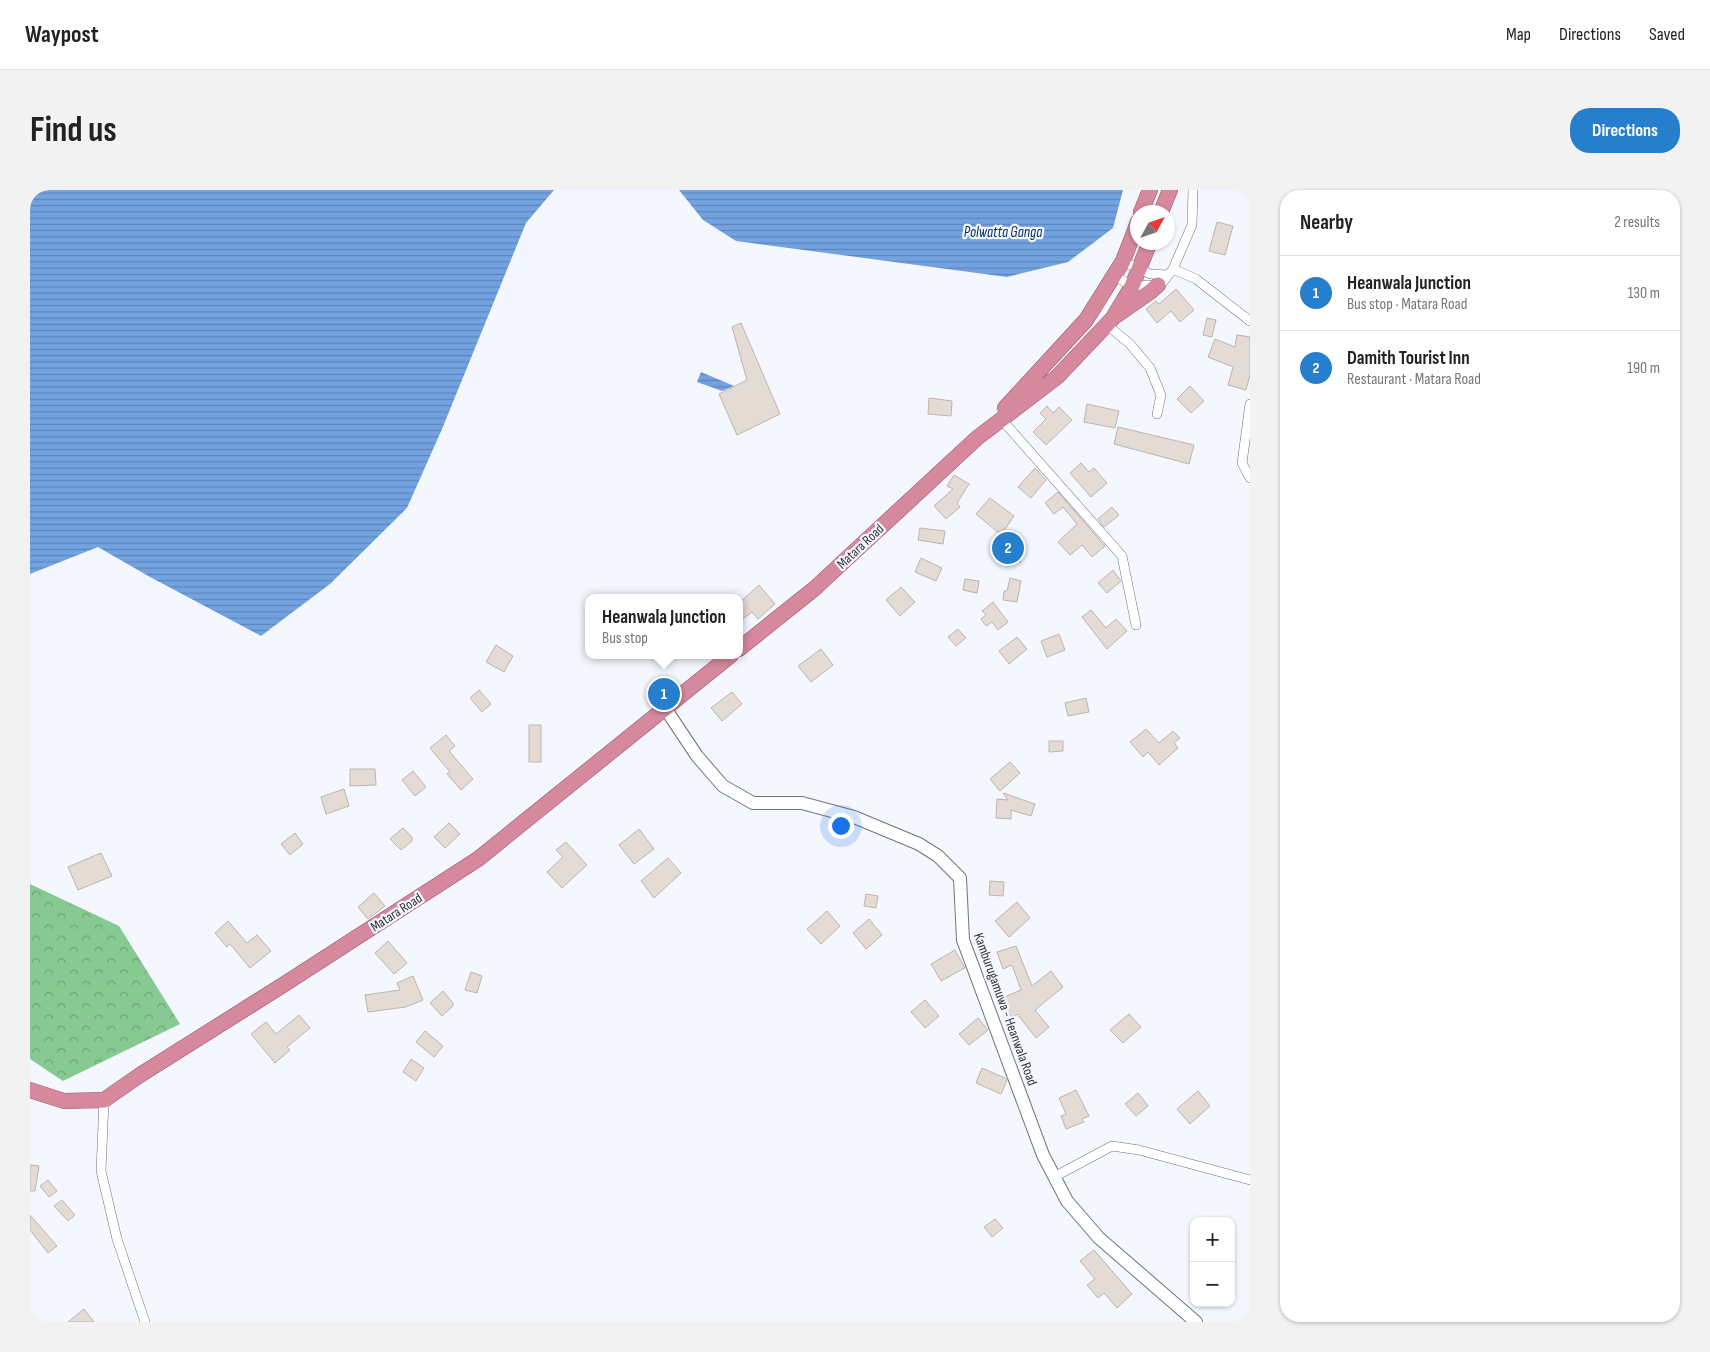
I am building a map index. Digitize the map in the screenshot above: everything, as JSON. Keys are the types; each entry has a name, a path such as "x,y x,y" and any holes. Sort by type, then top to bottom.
{"highway":[{"path":"1144,205 1150,190"},
{"path":"1164,205 1170,190"},
{"name":"Matara Road","path":"743,646 814,589 977,438 1086,320 1123,261 1130,243"},
{"name":"Matara Road","path":"977,438 1057,377 1110,322 1132,286 1147,250"},
{"path":"1110,322 1150,292 1166,276"},
{"name":"Matara Road","path":"104,1100 140,1075 284,985 478,859 726,659"},
{"path":"30,1090 64,1101 104,1100"}],"main road":[{"name":"Kamburugamuwa - Heanwala Road","path":"665,708 697,756 723,786 753,803 802,804 854,817 919,844 938,856 960,878 963,940 1043,1155 1054,1177 1067,1201 1099,1238 1196,1322"}],"street":[{"path":"1114,276 1132,286 1166,276 1192,225 1193,190"},
{"path":"1123,261 1150,274 1196,279 1250,321"},
{"path":"1110,322 1150,368 1161,395 1157,414"},
{"path":"1250,404 1242,463 1250,478"},
{"path":"1002,420 1122,556 1136,625"},
{"path":"104,1100 101,1171 117,1239 145,1322"},
{"path":"1054,1177 1112,1146 1139,1150 1250,1180"}],"green space":[{"path":"30,884 119,926 180,1024 63,1081 30,1059"}],"water":[{"path":"30,190 554,190 526,223 442,429 407,508 330,584 261,636 98,547 30,574"},
{"name":"Polwatta Ganga","path":"679,190 1123,190 1113,228 1068,262 1007,277 736,241 703,220"},
{"path":"701,372 734,386 722,391 697,382"}],"building":[{"path":"1217,222 1233,226 1225,255 1209,251"},
{"path":"1176,289 1194,310 1180,322 1171,311 1157,323 1146,309 1156,301 1159,304"},
{"path":"1207,318 1216,320 1212,337 1203,335"},
{"path":"741,323 780,414 737,435 719,394 747,380 732,327"},
{"path":"1237,335 1250,337 1250,375 1246,390 1228,385 1233,367 1208,357 1215,339 1235,347"},
{"path":"1190,386 1204,401 1191,413 1177,399"},
{"path":"929,398 952,401 951,416 928,414"},
{"path":"1087,404 1119,411 1115,428 1084,422"},
{"path":"1047,406 1053,413 1059,407 1072,420 1046,445 1033,432 1046,419 1040,413"},
{"path":"1118,427 1194,445 1189,464 1114,444"},
{"path":"1081,463 1089,472 1094,468 1107,483 1091,497 1070,473"},
{"path":"1035,468 1046,480 1031,498 1018,487"},
{"path":"954,475 969,484 957,503 960,507 946,519 934,506 953,489 947,486"},
{"path":"1058,492 1105,546 1092,557 1082,545 1070,555 1058,542 1077,524 1063,507 1054,514 1045,503"},
{"path":"990,498 1014,516 1001,535 976,514"},
{"path":"1112,507 1119,515 1104,527 1098,519"},
{"path":"920,528 945,531 943,544 918,540"},
{"path":"997,537 1024,549 1020,563 992,551"},
{"path":"921,558 942,568 936,581 915,572"},
{"path":"1113,570 1121,581 1107,593 1098,583"},
{"path":"1010,578 1021,581 1017,602 1003,600 1004,591 1007,591"},
{"path":"965,579 979,581 977,593 963,590"},
{"path":"759,585 775,604 758,619 752,612 743,619 743,599"},
{"path":"901,587 915,602 900,616 886,600"},
{"path":"993,602 1008,622 998,630 992,622 986,626 981,619 986,615 982,611"},
{"path":"1091,610 1106,628 1116,619 1127,631 1107,649 1082,617"},
{"path":"958,629 966,638 956,646 948,637"},
{"path":"1059,634 1065,650 1047,657 1041,641"},
{"path":"1017,637 1027,649 1009,664 999,651"},
{"path":"496,645 513,656 504,672 486,662"},
{"path":"821,649 833,665 811,682 798,666"},
{"path":"479,690 491,704 482,712 470,698"},
{"path":"732,692 742,704 722,721 711,708"},
{"path":"1086,698 1089,712 1068,716 1065,703"},
{"path":"529,725 541,725 541,762 529,762"},
{"path":"1146,729 1159,743 1173,731 1180,738 1174,743 1178,748 1159,765 1148,752 1143,757 1130,742"},
{"path":"446,735 455,746 449,751 473,779 461,790 447,774 450,772 430,748"},
{"path":"1049,741 1063,741 1063,751 1049,752"},
{"path":"1010,762 1020,773 1000,791 990,779"},
{"path":"350,769 375,769 376,785 350,786"},
{"path":"413,771 426,787 415,796 402,780"},
{"path":"344,789 349,806 326,814 321,797"},
{"path":"1003,793 1035,804 1031,816 1011,810 1011,819 996,818 997,799 1008,800"},
{"path":"449,823 460,834 445,848 434,837"},
{"path":"403,828 412,837 412,841 401,850 390,839"},
{"path":"639,829 654,849 634,864 619,845"},
{"path":"295,833 303,844 290,855 281,844"},
{"path":"566,842 587,865 562,888 547,872 563,857 556,850"},
{"path":"101,853 112,876 78,890 68,867"},
{"path":"668,858 681,873 654,898 641,881"},
{"path":"990,881 1004,882 1003,896 989,895"},
{"path":"374,893 385,906 368,919 358,907"},
{"path":"866,894 878,896 876,908 864,906"},
{"path":"1017,902 1030,918 1009,937 995,921"},
{"path":"827,911 840,926 821,944 807,929"},
{"path":"869,919 882,935 866,949 853,933"},
{"path":"228,921 247,943 257,935 271,951 250,968 230,944 227,947 215,933"},
{"path":"388,941 407,963 394,974 375,953"},
{"path":"1016,946 1032,986 1051,971 1063,987 1035,1010 1049,1027 1036,1038 1017,1014 1013,1018 1006,1010 1002,998 1021,990 1012,965 1003,969 997,952"},
{"path":"955,950 965,968 941,981 931,964"},
{"path":"471,972 482,976 477,993 465,990"},
{"path":"413,976 423,1000 406,1007 368,1012 365,995 400,990 397,983"},
{"path":"443,991 453,1003 453,1006 442,1016 430,1003"},
{"path":"925,1000 939,1016 925,1028 911,1012"},
{"path":"1129,1014 1141,1027 1123,1043 1110,1030"},
{"path":"299,1015 310,1028 287,1047 290,1050 275,1063 251,1034 266,1022 276,1034"},
{"path":"978,1018 988,1030 969,1045 959,1034"},
{"path":"425,1031 443,1046 434,1057 416,1042"},
{"path":"411,1059 424,1068 416,1081 403,1072"},
{"path":"982,1068 1007,1080 1001,1094 976,1083"},
{"path":"1076,1090 1089,1116 1082,1119 1084,1122 1066,1129 1061,1116 1066,1114 1059,1098"},
{"path":"1198,1091 1210,1106 1190,1124 1177,1109"},
{"path":"1138,1093 1148,1106 1136,1116 1125,1104"},
{"path":"30,1165 39,1166 35,1191 30,1191"},
{"path":"48,1180 57,1191 49,1197 40,1186"},
{"path":"62,1200 75,1215 68,1221 54,1206"},
{"path":"30,1215 57,1246 48,1253 30,1230"},
{"path":"995,1219 1003,1228 992,1237 984,1227"},
{"path":"1094,1250 1132,1294 1117,1308 1104,1293 1098,1298 1087,1285 1095,1279 1080,1261"},
{"path":"84,1309 94,1322 68,1322"}],"place":[{"name":"Damith Tourist Inn","path":"1008,548"},
{"name":"Heanwala Junction","path":"664,694"}]}
